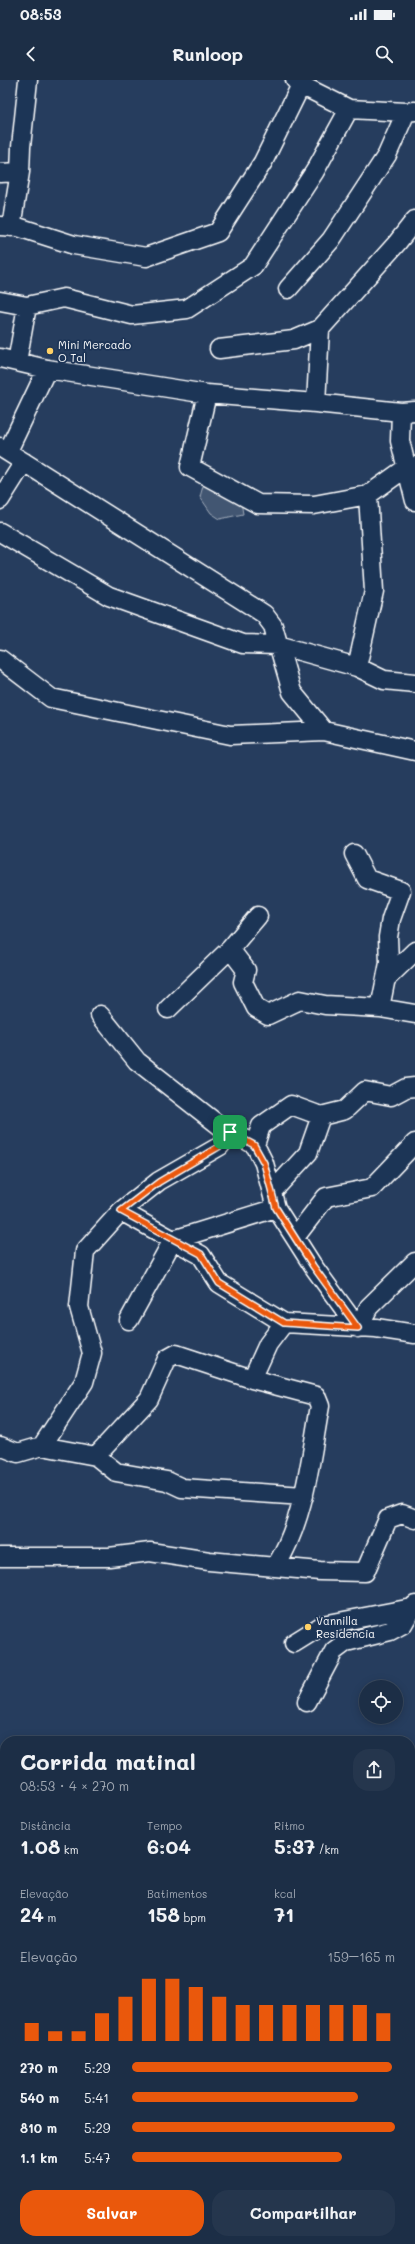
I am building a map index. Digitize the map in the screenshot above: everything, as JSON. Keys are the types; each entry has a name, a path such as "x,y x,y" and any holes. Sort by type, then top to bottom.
{"street":[{"path":"28,80 20,147 20,172 5,226 18,227 74,245 146,256 218,232 263,162 298,83 349,109 411,112 387,155 331,240 288,289"},
{"path":"0,301 27,306 64,298 132,315 187,309 253,266 315,171 349,109"},
{"path":"0,172 20,172"},
{"path":"219,349 294,340 320,329 415,220"},
{"path":"27,306 8,360 47,369 207,394 408,412 400,442 411,467 415,500"},
{"path":"316,403 320,329"},
{"path":"47,369 4,449 264,614 272,626 292,692 324,731"},
{"path":"207,394 190,467 258,504 314,505 368,495 411,467"},
{"path":"0,500 24,462"},
{"path":"357,667 374,591 368,495"},
{"path":"0,532 109,596 243,644 278,645 357,667 384,680 415,683"},
{"path":"0,659 51,698 230,735 324,731 415,751"},
{"path":"354,854 367,879 401,891 391,920 388,937 389,963 380,1008"},
{"path":"168,1010 230,949 258,916"},
{"path":"230,949 246,970 243,982 256,1008 268,1015 300,1000 325,1005 380,1008 415,1014"},
{"path":"386,979 415,951"},
{"path":"100,1015 137,1060 220,1126 254,1145 264,1163 274,1200 313,1266 358,1328"},
{"path":"254,1145 261,1126 291,1105 321,1116 345,1110 365,1091 391,1096 406,1088 415,1087"},
{"path":"129,1320 173,1240 274,1200 308,1153 321,1116"},
{"path":"42,1446 84,1382 92,1353 79,1307 86,1251 121,1211 159,1182 220,1146 230,1132"},
{"path":"296,1236 326,1197 372,1188 415,1143"},
{"path":"121,1211 201,1254 219,1283 284,1323 376,1328 415,1334"},
{"path":"358,1328 369,1307 415,1262"},
{"path":"252,1379 268,1344 284,1323"},
{"path":"96,1456 149,1399 167,1359 176,1354 252,1379 316,1396 320,1406 304,1496 293,1534 276,1566"},
{"path":"0,1446 18,1453 42,1446 96,1456 116,1472 167,1481 182,1488 304,1496"},
{"path":"0,1557 109,1557 150,1552 209,1561 320,1571 365,1572 388,1518 402,1514 415,1519"},
{"path":"294,1644 323,1625 413,1606"},
{"path":"307,1702 334,1651 346,1642 390,1631 403,1624 413,1606"}],"shaded area":[{"path":"204,482 241,502 243,514 220,519 211,513 200,497"}],"place":[{"name":"Mini Mercado O Tal","path":"50,351"},
{"name":"Vannilla Residencia","path":"308,1627"}],"route":[{"path":"230,1132 254,1145 264,1163 276,1208 296,1236 313,1266 358,1328 284,1323 219,1283 201,1254 121,1211 159,1182 220,1146 230,1132"}]}
